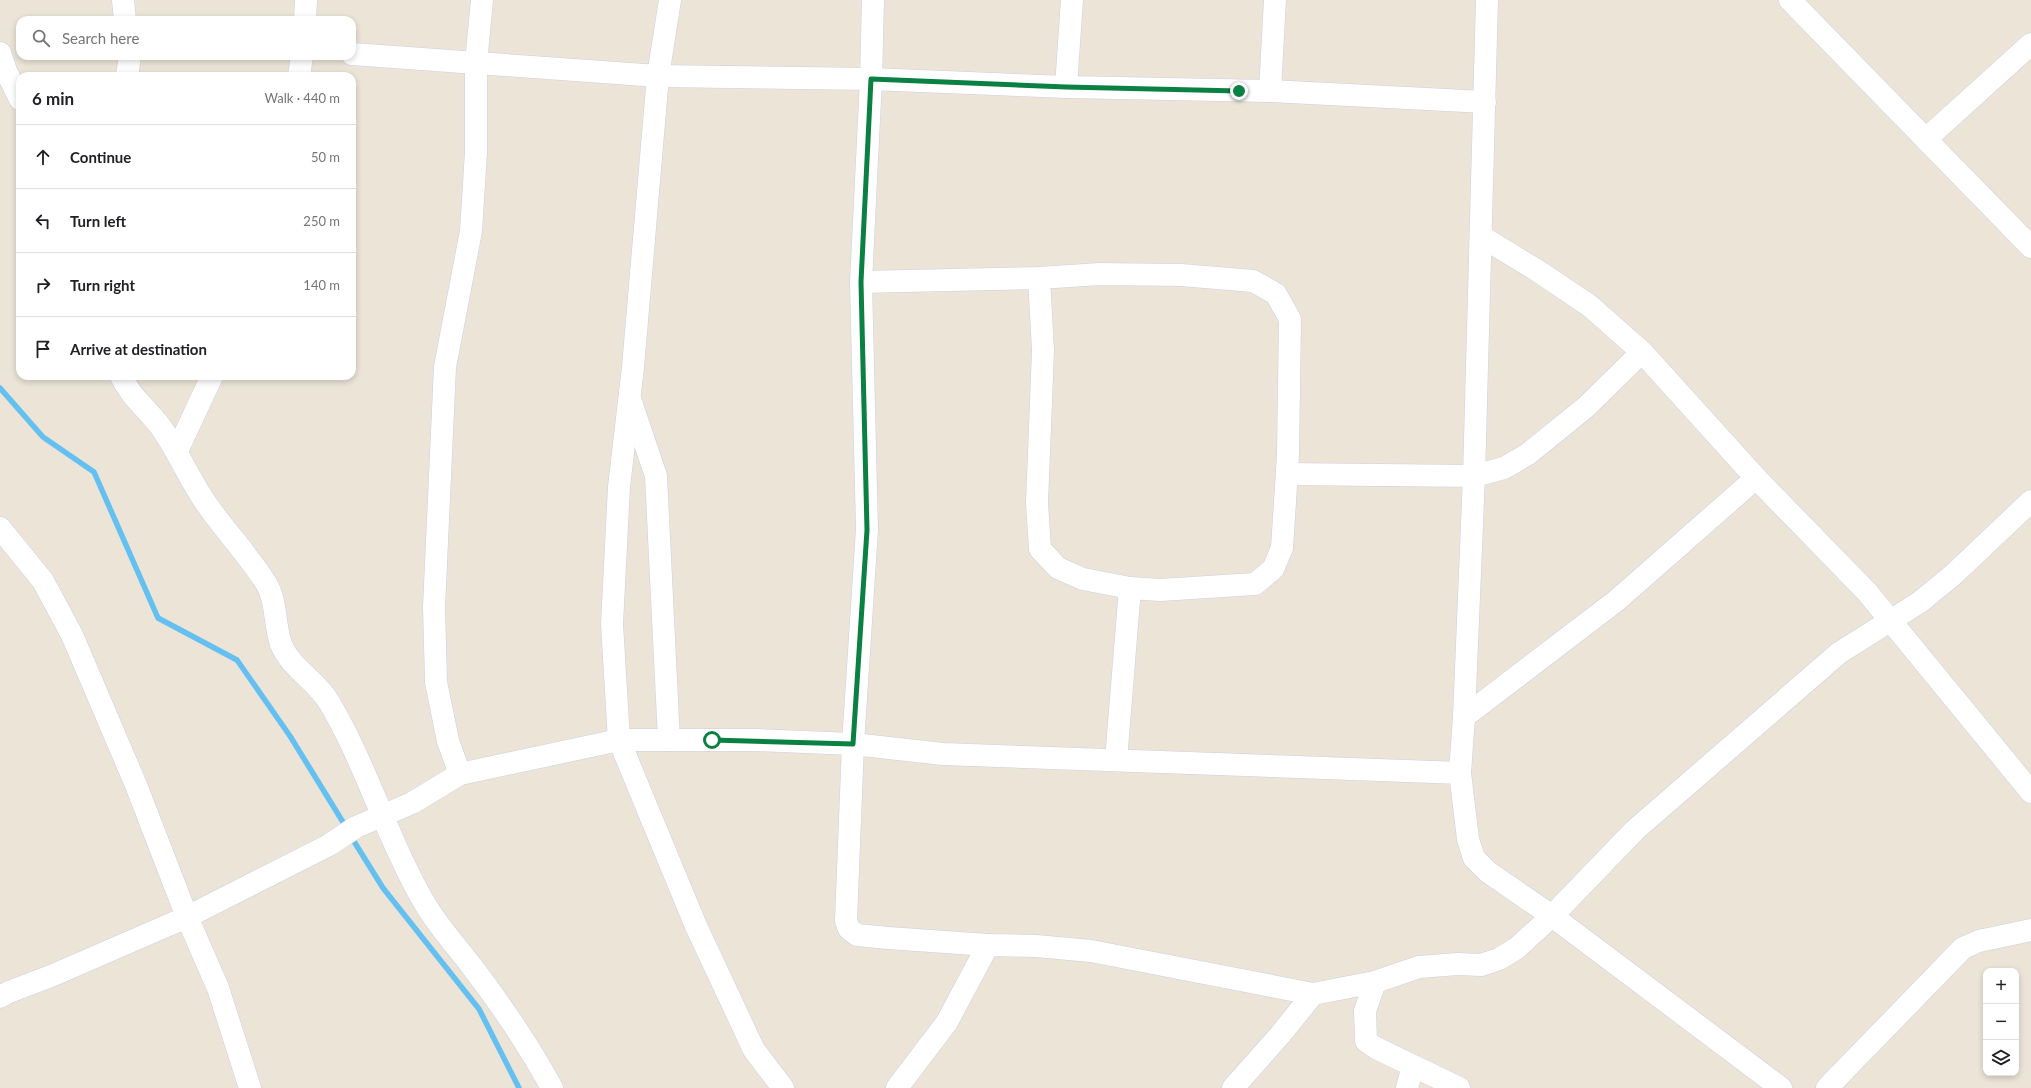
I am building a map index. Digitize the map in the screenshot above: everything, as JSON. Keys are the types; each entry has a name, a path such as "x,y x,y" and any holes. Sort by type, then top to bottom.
{"street":[{"path":"123,0 125,16"},
{"path":"305,16 306,0"},
{"path":"460,774 448,741 436,682 434,607 445,367 471,231 476,152 476,63 482,0"},
{"path":"670,0 658,76 630,397 619,487 612,624 619,740 696,926 754,1050 782,1088"},
{"path":"873,0 871,79 861,282 867,530 853,744 846,921 849,929 857,934 888,938 988,945 1036,946 1091,951 1313,994 1375,982 1419,967 1457,964 1481,965 1499,959 1517,948 1552,916 1635,830 1838,653 1920,602 1954,574 2031,501"},
{"path":"1066,87 1072,0"},
{"path":"1270,91 1275,0"},
{"path":"1487,0 1482,237 1474,476 1464,717 1460,773 1468,839 1474,858 1488,872 1552,916 1781,1088"},
{"path":"1790,0 2031,247"},
{"path":"1926,139 2031,44"},
{"path":"0,53 6,71 16,91"},
{"path":"356,54 658,76 871,79 1066,87 1270,91 1485,102"},
{"path":"128,72 129,60"},
{"path":"300,72 301,60"},
{"path":"1482,237 1538,271 1590,306 1642,352 1756,478 1867,592 1890,622 2031,792"},
{"path":"861,282 1039,278 1100,274 1180,275 1253,281 1276,294 1290,319 1287,474 1282,548 1273,569 1255,584 1160,590 1130,588 1083,579 1058,568 1040,549 1037,503 1042,350 1039,278"},
{"path":"1287,474 1474,476 1504,468 1528,454 1586,407 1642,352"},
{"path":"124,380 140,405 158,424 177,451 192,482 210,509 243,550 267,585 276,611 281,643 288,657 302,674 328,700 359,758 401,860 426,906 510,1020 552,1088"},
{"path":"177,451 210,380"},
{"path":"630,397 656,476 669,740"},
{"path":"1464,717 1616,601 1756,478"},
{"path":"0,528 43,581 72,635 144,806 187,917 218,988 250,1088"},
{"path":"1116,760 1130,588"},
{"path":"0,998 9,992 51,976 187,917 329,845 356,827 412,803 460,774 619,740 754,740 853,744 943,754 1460,773"},
{"path":"1827,1088 1963,948 1979,941 2031,930"},
{"path":"897,1088 947,1022 988,945"},
{"path":"1375,982 1365,1011 1366,1040 1376,1048 1459,1088"},
{"path":"1233,1088 1280,1035 1313,994"},
{"path":"1406,1088 1413,1066"}],"waterway":[{"path":"0,388 43,437 94,472 158,618 237,660 290,736 346,827"},
{"path":"350,835 383,888 479,1009 519,1088"}],"route":[{"path":"712,740 853,744 867,530 861,282 871,79 1066,87 1239,91"}]}
